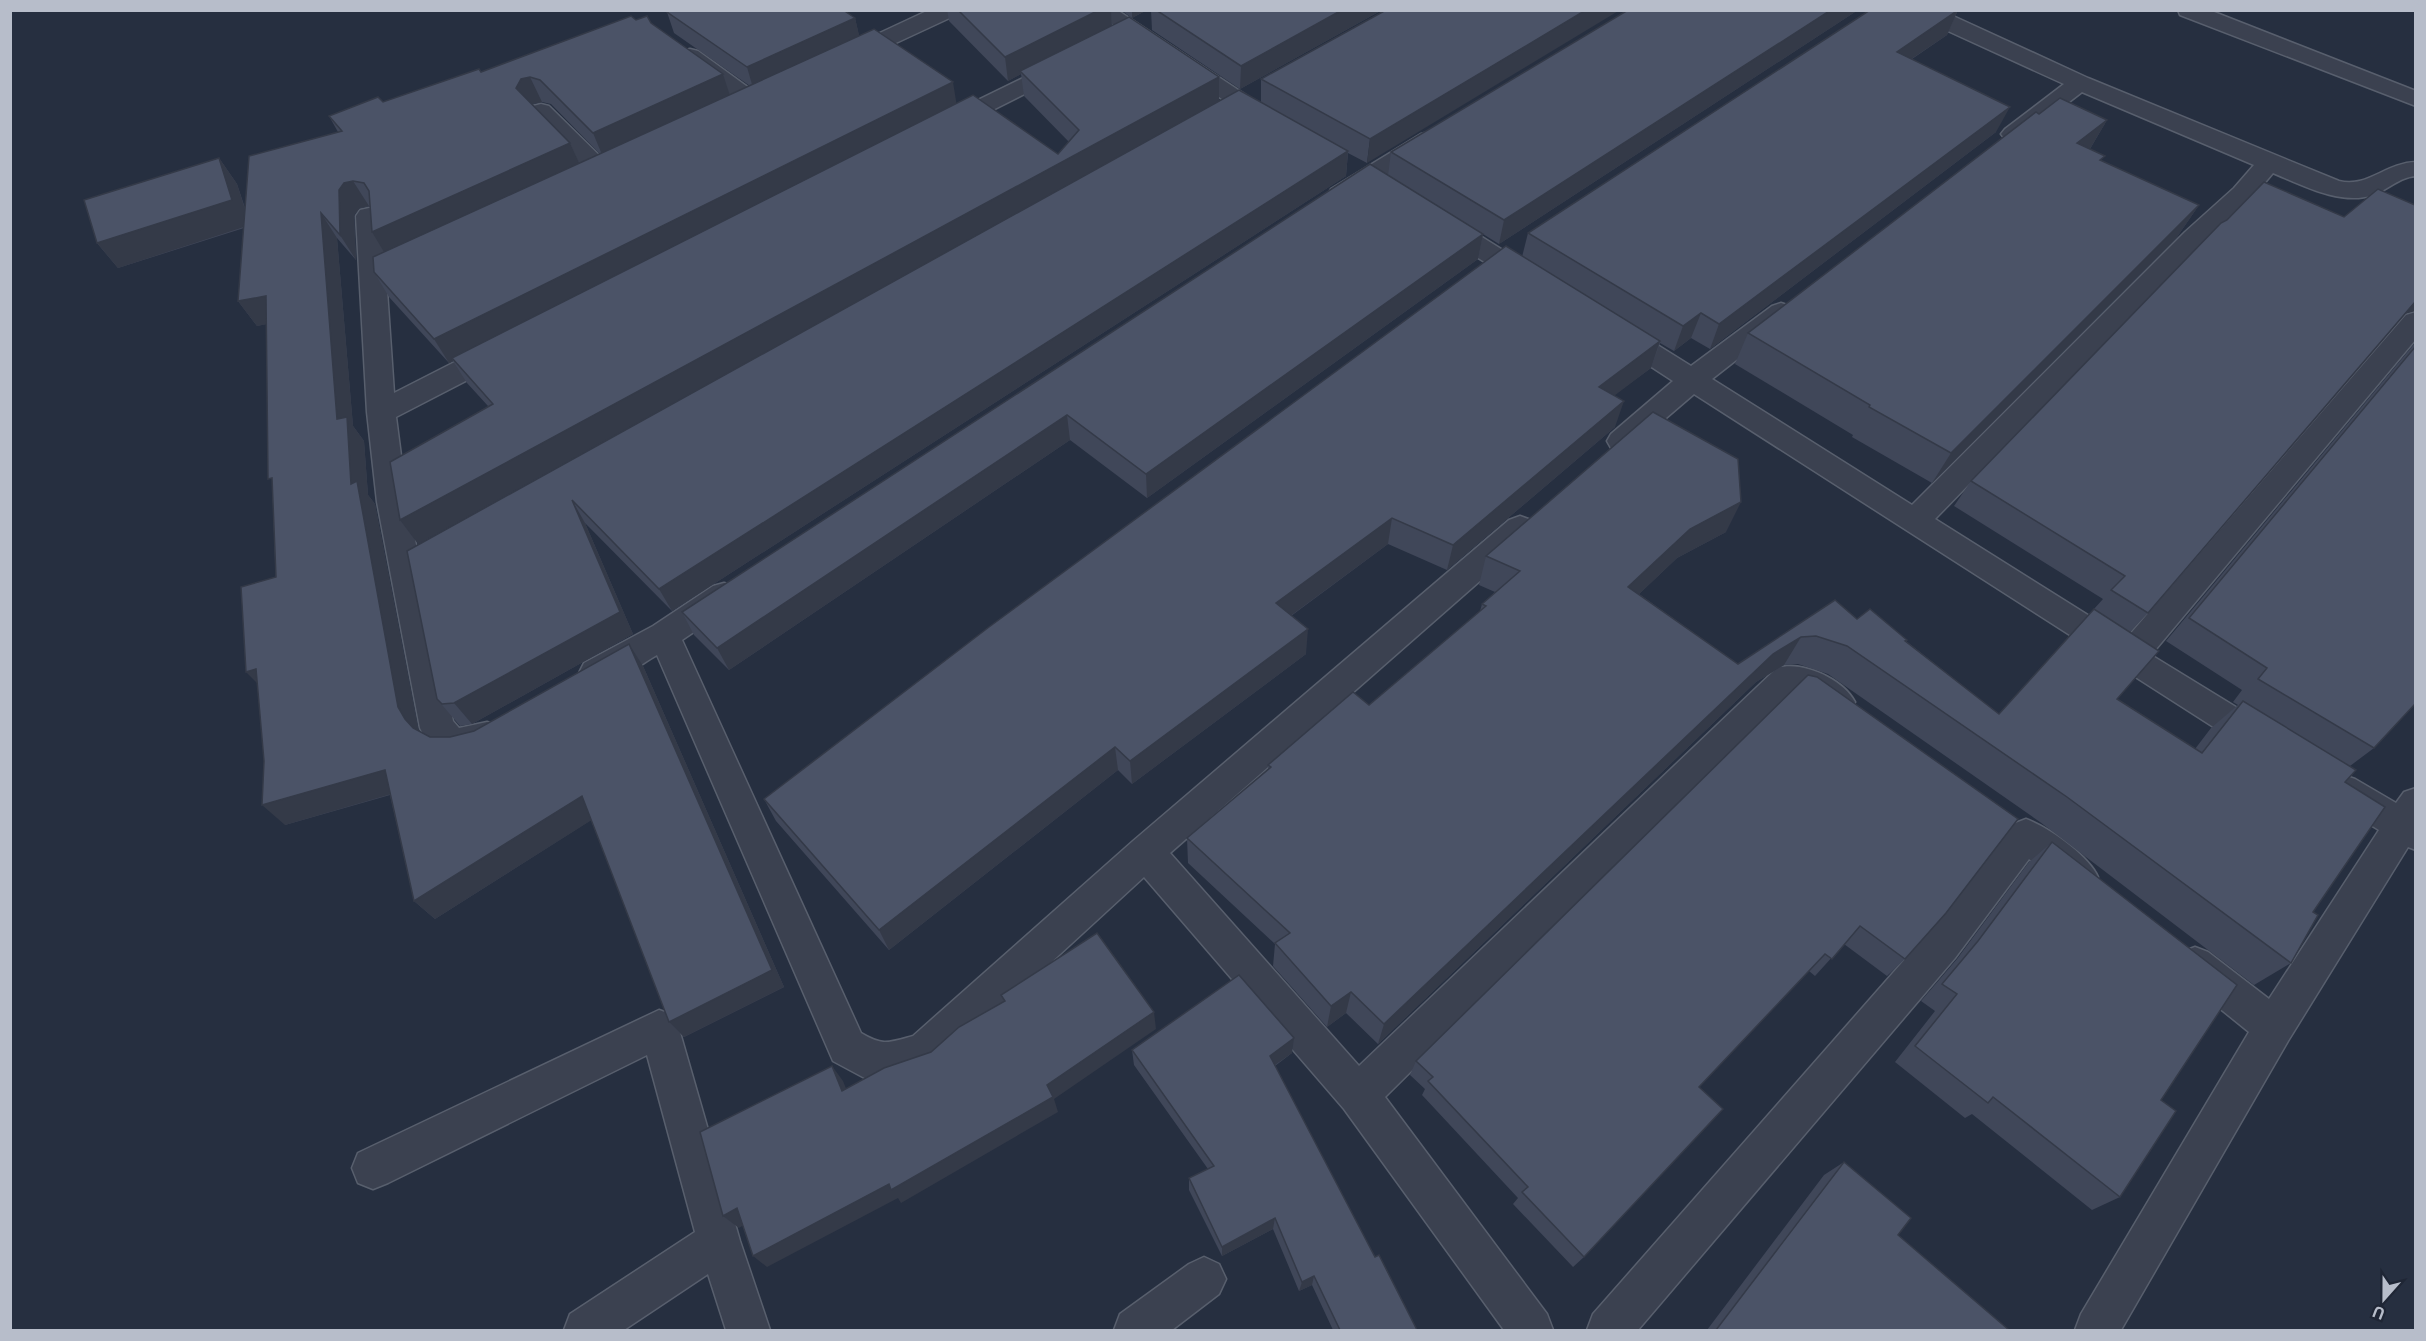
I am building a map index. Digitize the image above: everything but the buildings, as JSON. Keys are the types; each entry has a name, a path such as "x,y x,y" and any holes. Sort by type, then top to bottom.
{"street":[{"path":"824,68 948,10"},
{"path":"1102,10 1240,103 1289,131"},
{"path":"1921,10 2080,83 2269,163 2345,190 2362,191 2388,176 2415,169"},
{"path":"2188,10 2415,99"},
{"path":"669,41 762,96 730,111"},
{"path":"931,133 1079,57"},
{"path":"1986,155 2080,83"},
{"path":"541,111 600,171"},
{"path":"1317,209 1377,183 1448,127"},
{"path":"578,180 622,160"},
{"path":"1338,160 1377,183"},
{"path":"1916,520 2194,238 2243,193 2269,163"},
{"path":"1418,208 1557,295"},
{"path":"369,216 383,271 381,412 392,502 414,562 438,728 452,743 479,740 510,723"},
{"path":"1595,464 1693,378 1806,292"},
{"path":"1596,319 1693,378 2129,658 2290,758"},
{"path":"2129,658 2415,321"},
{"path":"381,412 518,342"},
{"path":"664,635 755,806 847,1047 874,1063 894,1061 924,1052 1146,852 1541,510"},
{"path":"572,688 664,635 744,582"},
{"path":"1358,1095 1761,702 1789,678 1815,686 1863,720"},
{"path":"2097,1330 2274,1027 2411,821 2320,776"},
{"path":"1609,1330 1942,945 1986,884 2012,825 2109,899"},
{"path":"1146,852 1358,1095 1531,1330"},
{"path":"2164,941 2274,1027"},
{"path":"373,1168 659,1029 748,1330"},
{"path":"586,1330 720,1241"},
{"path":"1136,1330 1204,1279"}]}
